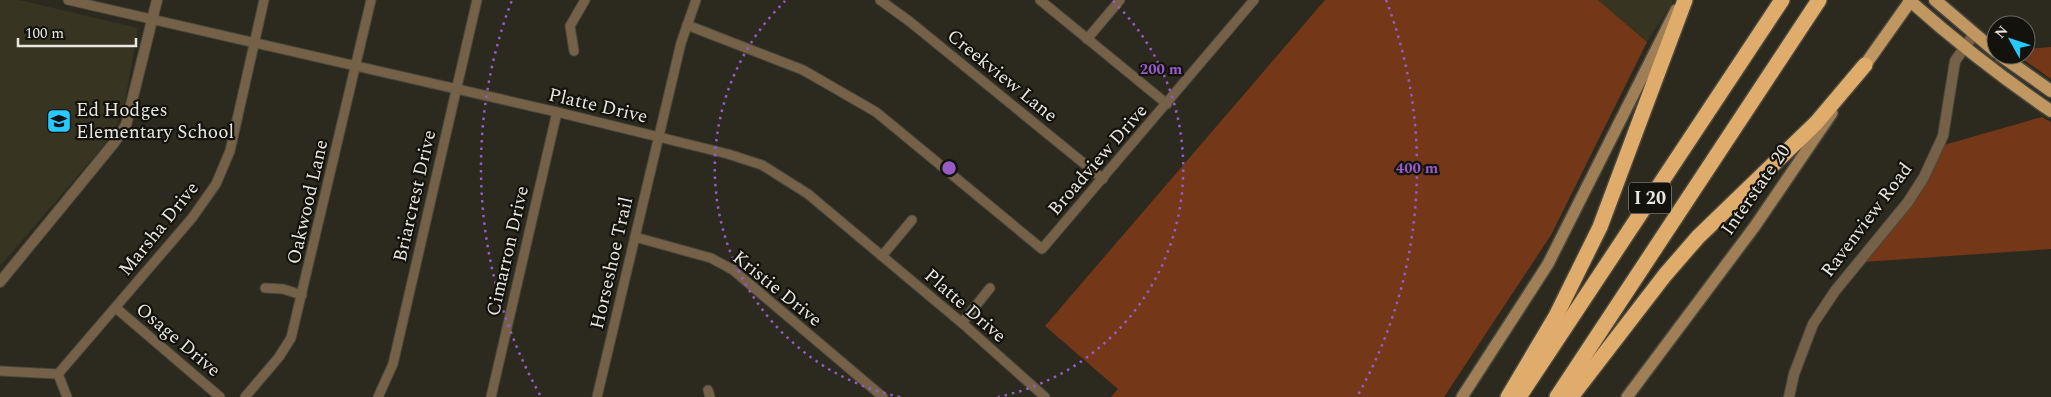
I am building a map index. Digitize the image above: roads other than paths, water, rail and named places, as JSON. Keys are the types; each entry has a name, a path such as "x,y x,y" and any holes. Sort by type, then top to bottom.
{"highway":[{"path":"1508,397 1560,309 1600,227 1684,0"},
{"name":"I 20","path":"1519,397 1782,0"},
{"name":"I 20","path":"1557,397 1819,0"},
{"path":"1571,397 1665,275 1698,237 1816,123 1865,65"}],"main road":[{"path":"1462,397 1548,264 1665,29 1684,0"},
{"path":"1910,0 1963,47 2014,86 2051,111"},
{"name":"Interstate 20","path":"1627,397 1755,226 1910,0"},
{"path":"1941,2 1986,44"},
{"path":"2014,65 2051,91"}],"street":[{"name":"Platte Drive","path":"68,0 557,112 762,165 808,194 962,323 1044,397"},
{"path":"0,282 114,143 126,124 157,0"},
{"name":"Marsha Drive","path":"58,374 192,218 216,184 230,150 264,0"},
{"name":"Oakwood Lane","path":"245,397 279,357 291,338 371,0"},
{"name":"Briarcrest Drive","path":"378,397 393,364 477,0"},
{"path":"574,51 570,26 585,0"},
{"name":"Horseshoe Trail","path":"597,397 659,137 687,25 696,0"},
{"name":"Creekview Lane","path":"880,0 909,21 1103,179"},
{"path":"1040,0 1167,104"},
{"path":"1087,39 1120,0"},
{"name":"Broadview Drive","path":"687,25 803,70 869,108 1042,249 1254,0"},
{"name":"Ravenview Road","path":"1789,397 1794,374 1814,324 1835,291 1908,202 1924,178 1943,136 1955,61 1963,47 1974,34"},
{"name":"Cimarron Drive","path":"491,397 557,112"},
{"path":"882,256 912,220"},
{"name":"Kristie Drive","path":"635,237 711,258 733,270 883,397"},
{"path":"265,288 283,289 302,295"},
{"path":"962,323 990,288"},
{"name":"Osage Drive","path":"116,308 220,397"},
{"path":"0,371 58,374 67,397"}],"place":[{"name":"Ed Hodges Elementary School","path":"59,121"}]}
